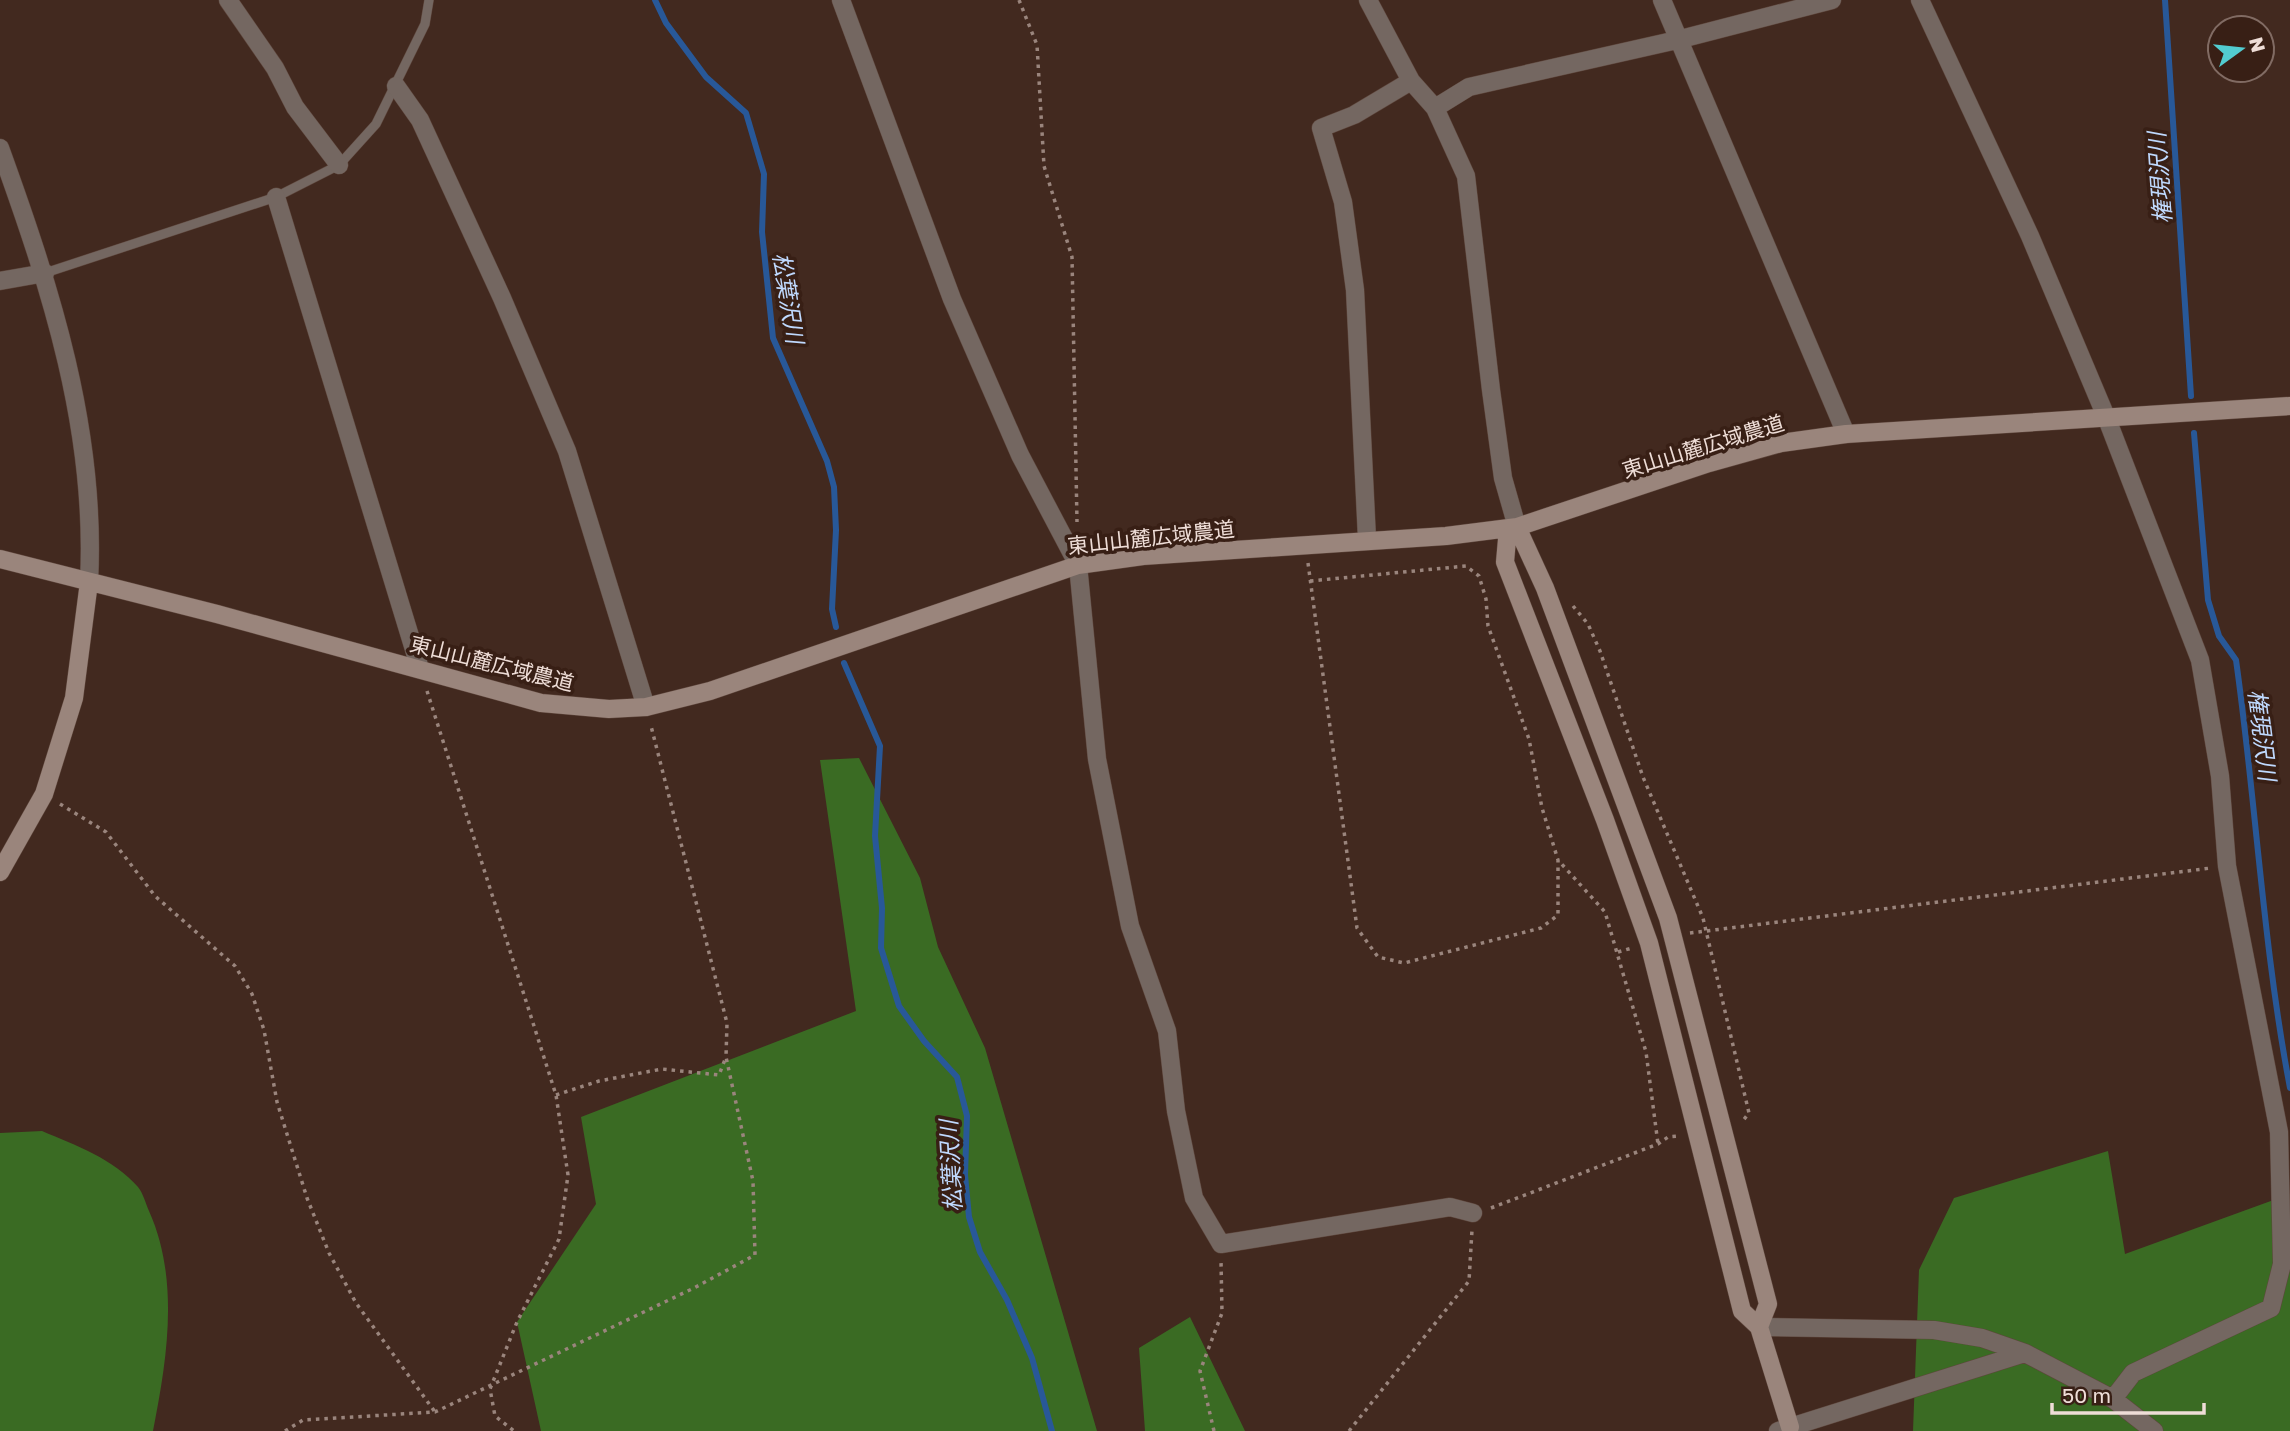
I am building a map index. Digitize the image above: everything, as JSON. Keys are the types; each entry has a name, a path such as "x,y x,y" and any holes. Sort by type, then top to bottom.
{"street":[{"path":"228,0 275,68 295,107 339,165"},
{"path":"841,0 952,299 1020,455 1078,565 1097,759 1130,926 1167,1031 1176,1111 1194,1198 1220,1244 1450,1207 1473,1213"},
{"path":"1368,0 1411,81 1435,108 1466,176 1496,428 1512,527 1545,588 1674,936 1768,1304 1759,1327"},
{"path":"1662,0 1846,434"},
{"path":"1435,108 1469,87 1677,40 1832,0"},
{"path":"1920,0 2030,236 2108,419 2200,660 2220,776 2227,866 2279,1132 2282,1264 2271,1308 2133,1373 2113,1399"},
{"path":"1367,539 1355,290 1343,202 1321,128 1354,115 1411,81"},
{"path":"396,86 425,132 502,298 567,451 646,707"},
{"path":"0,148 45,273 83,433 89,487 89,582 74,698 44,794 0,872"},
{"path":"276,197 420,668"},
{"path":"0,281 45,273"},
{"name":"東山山麓広域農道","path":"0,559 420,668 541,703 609,709 646,707 710,691 1078,565 1143,556 1367,539 1446,536 1512,527 1780,443 1846,434 2290,406"},
{"path":"1512,527 1505,562 1605,820 1649,943 1742,1311 1759,1327 1784,1429 2025,1353"},
{"path":"1759,1327 1934,1330 1982,1338 2025,1353 2113,1399 2154,1431"}],"lane":[{"path":"45,273 276,197 339,165 376,124 425,24 429,0"}],"path":[{"path":"1018,0 1037,45 1044,166 1072,257 1077,523"},
{"path":"1305,545 1357,928 1378,957 1404,963 1541,928 1558,915 1558,860 1542,808 1529,739 1488,626 1486,599 1479,576 1466,566 1310,581"},
{"path":"420,668 556,1094 568,1175 559,1238 517,1322 490,1388 495,1416 514,1431"},
{"path":"285,1431 303,1420 435,1412 694,1289 755,1255 753,1181 726,1057 727,1023 646,707"},
{"path":"44,794 106,832 155,896 235,966 252,994 260,1018 277,1102 307,1198 330,1253 356,1303 435,1412"},
{"path":"1558,860 1605,912 1646,1052 1658,1144"},
{"path":"1674,936 2227,866"},
{"path":"1618,952 1649,943"},
{"path":"556,1094 599,1081 662,1069 719,1075 726,1057"},
{"path":"1349,1431 1469,1281 1473,1213 1501,1206 1658,1144 1668,1137 1696,1134"},
{"path":"1214,1431 1199,1371 1222,1313 1220,1244"}],"green space":[{"path":"859,758 920,878 938,947 985,1048 1097,1431 541,1431 517,1322 596,1204 581,1117 856,1011 820,760"},
{"path":"42,1131 93,1154 128,1177 143,1195 159,1237 165,1264 168,1320 163,1376 153,1431 0,1431 0,1133"},
{"path":"2108,1151 2125,1254 2290,1194 2290,1431 1913,1431 1919,1270 1954,1198"},
{"path":"1190,1317 1245,1431 1145,1431 1139,1348"}],"waterway":[{"name":"松葉沢川","path":"655,0 666,23 706,77 746,113 764,174 762,232 773,338 827,461 834,487 836,530 832,609 836,627"},
{"name":"権現沢川","path":"2165,0 2191,396"},
{"name":"権現沢川","path":"2194,433 2208,600 2219,636 2236,660 2266,928 2290,1088"},
{"name":"松葉沢川","path":"844,663 880,746 875,836 882,908 881,948 899,1006 924,1041 957,1077 967,1116 965,1175 969,1217 980,1252 1007,1300 1032,1358 1052,1431"}]}
